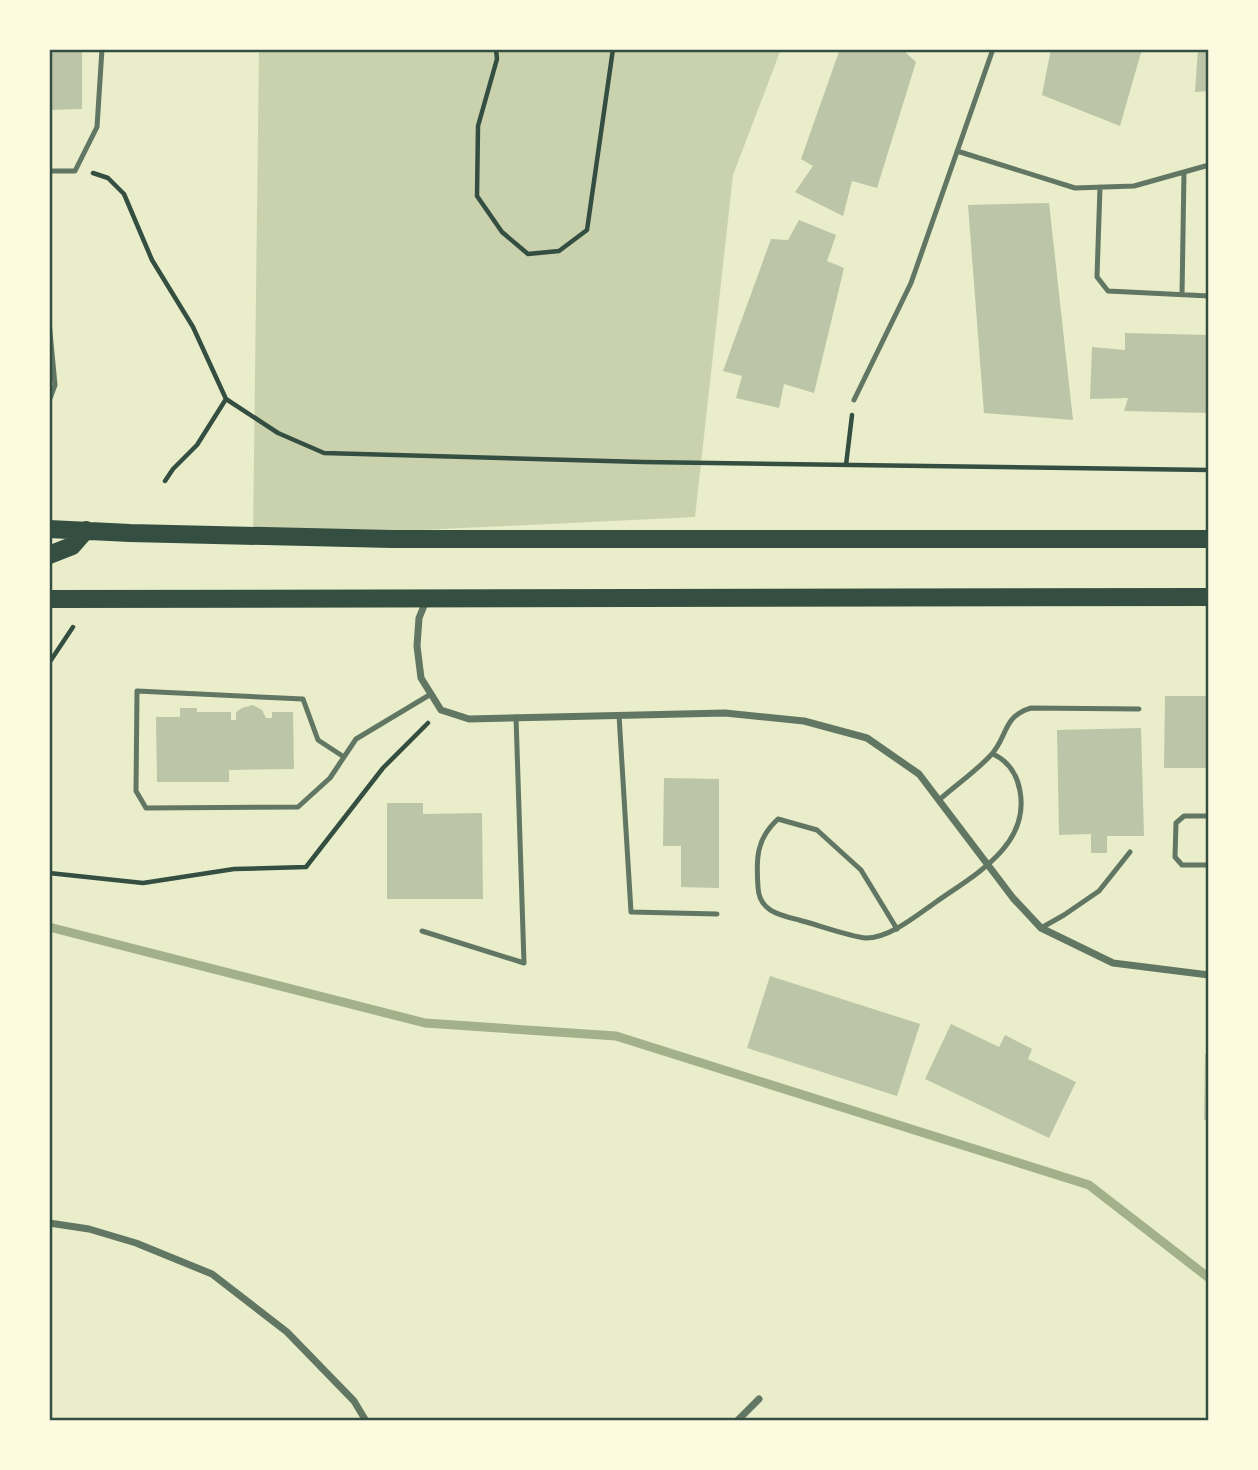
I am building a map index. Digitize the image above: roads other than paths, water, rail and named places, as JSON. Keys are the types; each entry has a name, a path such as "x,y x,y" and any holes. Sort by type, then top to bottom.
{"main road":[{"path":"49,529 392,539 1209,539"},
{"path":"49,555 72,546 86,530"},
{"path":"49,599 1209,597"}],"street":[{"path":"427,598 419,618 417,646 421,678 441,709 469,719 725,713 804,721 867,738 919,774 1013,898 1041,928 1113,963 1209,975"},
{"path":"49,1223 89,1229 136,1243 212,1274 287,1332 354,1401 366,1421"},
{"path":"737,1421 759,1399"}],"lane":[{"path":"49,171 75,171 97,127 102,49"},
{"path":"854,400 911,283 993,49"},
{"path":"957,151 1075,188 1134,186 1209,165"},
{"path":"1182,295 1184,172"},
{"path":"1100,187 1097,277 1108,291 1209,296"},
{"path":"49,321 55,385 49,401"},
{"path":"344,757 318,740 303,699 137,691 136,791 146,808 298,807 330,778 344,757 356,739 431,694"},
{"path":"939,800 993,754 1002,741 1009,722 1022,711 1031,708 1139,709"},
{"path":"619,715 631,912 717,914"},
{"path":"422,931 524,962 516,717"},
{"path":"897,929 861,870 817,830 778,820 764,831 756,863 758,897 772,913 867,938 897,929 989,865 1010,841 1022,814 1020,786 1013,770 993,754"},
{"path":"1209,816 1184,817 1176,823 1175,834 1175,857 1182,865 1209,865"},
{"path":"1041,928 1099,891 1130,852"}],"waterway":[{"path":"49,927 425,1023 616,1036 1089,1185 1209,1278"}]}
